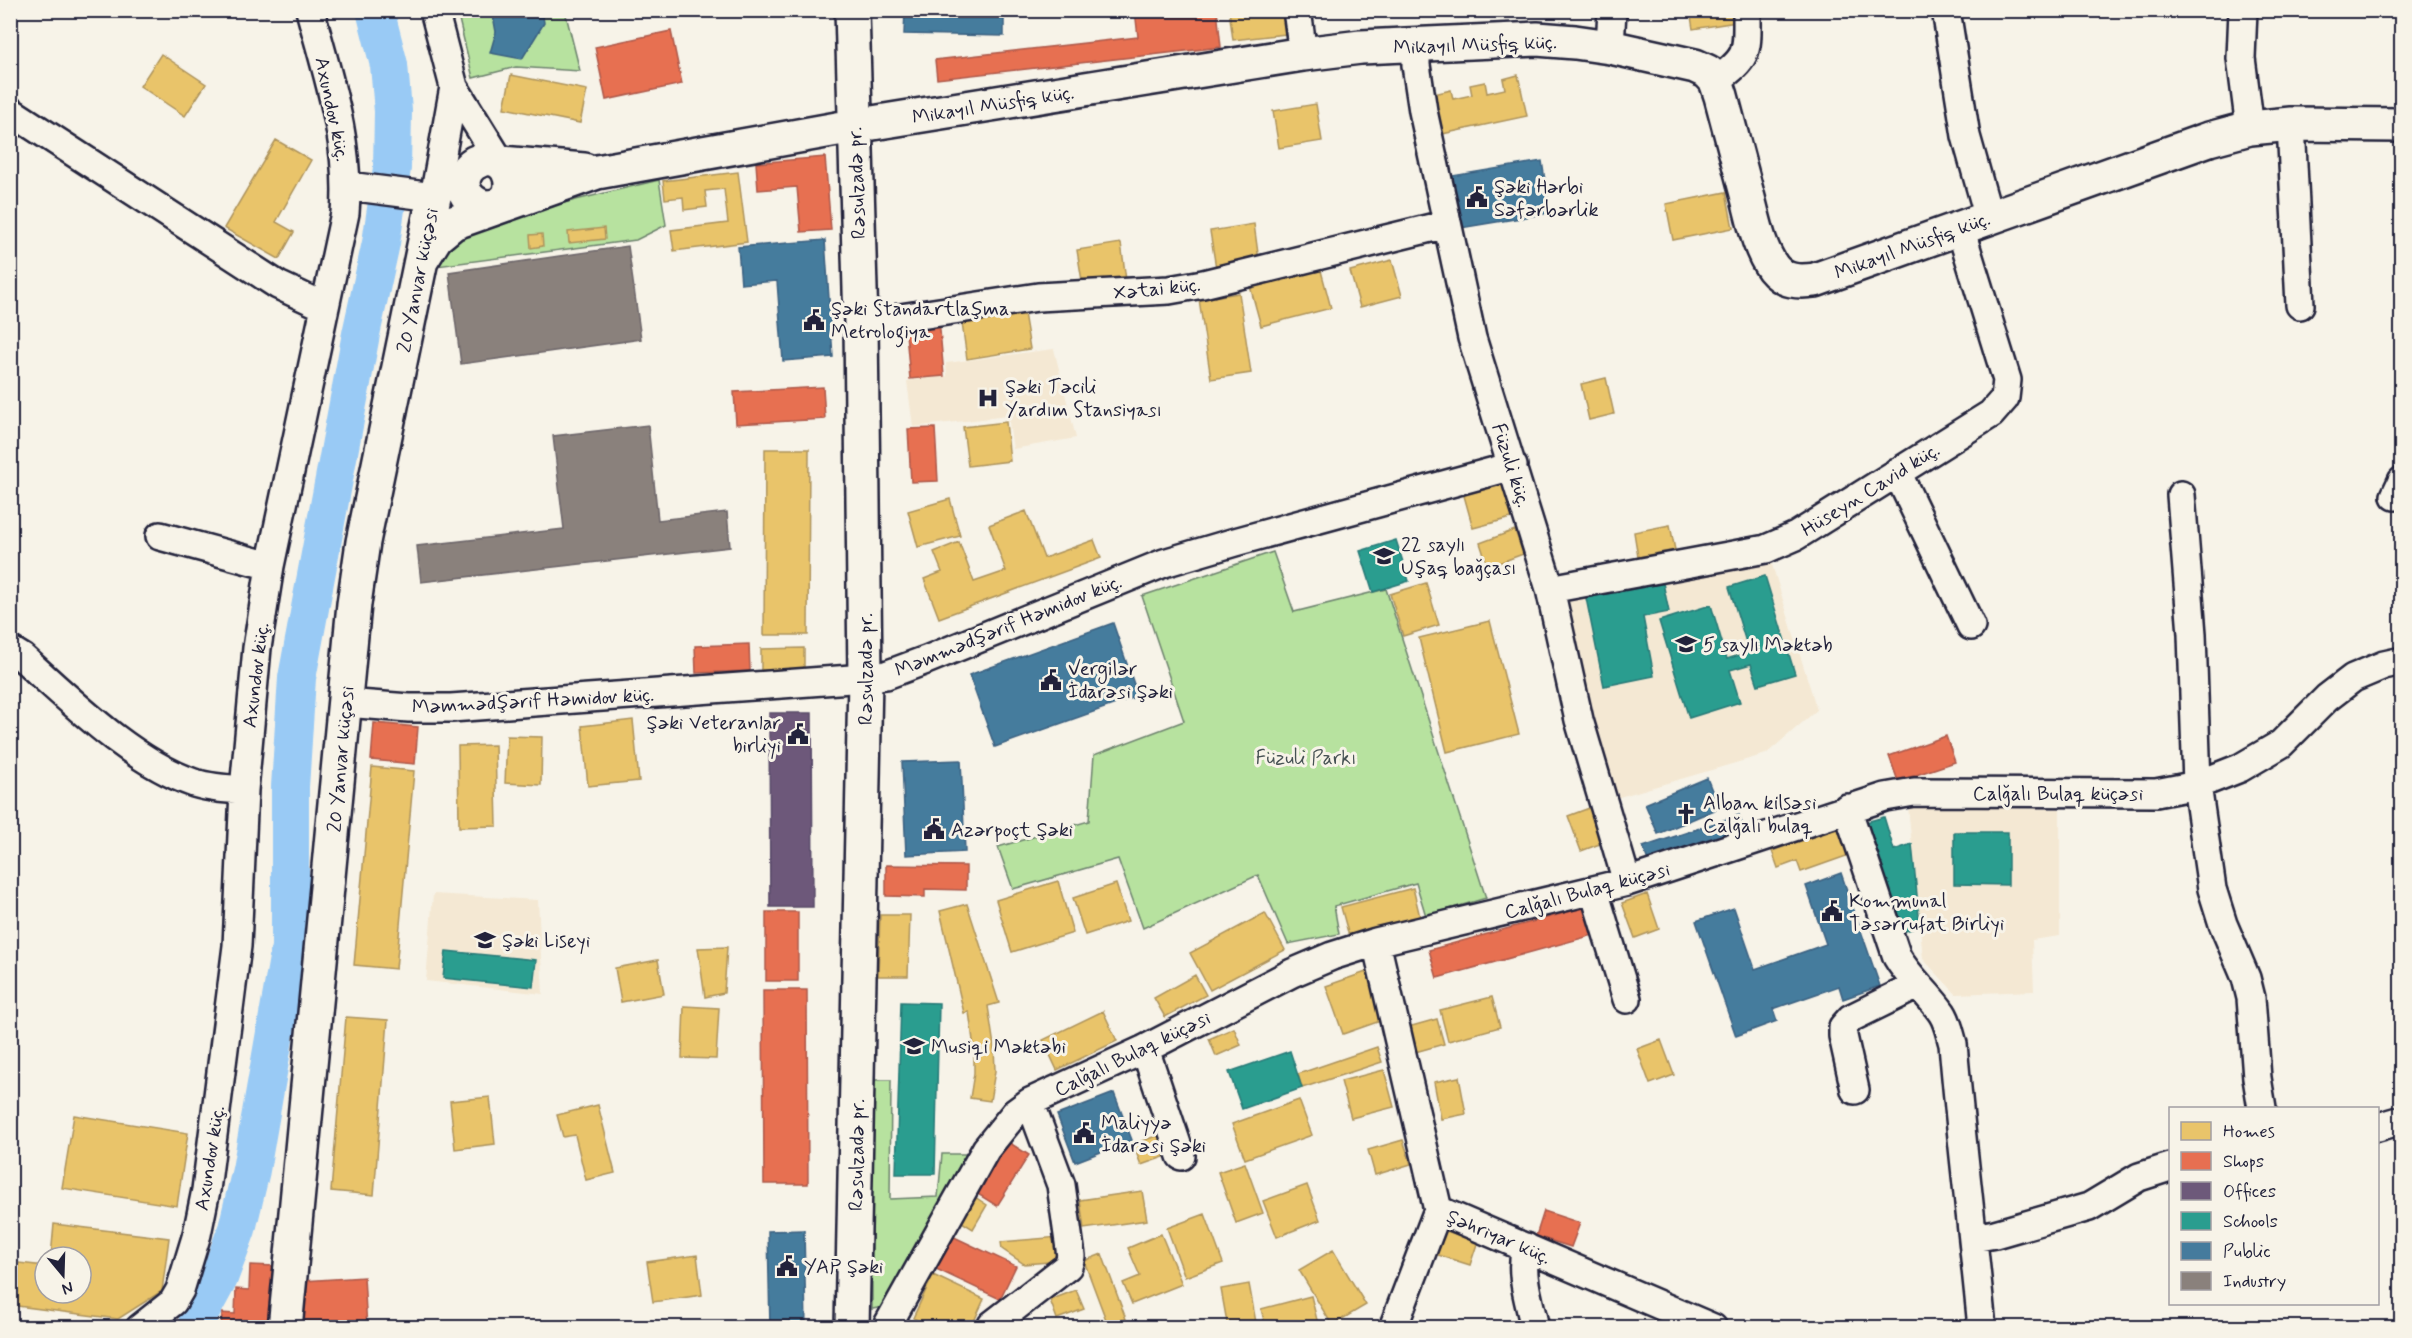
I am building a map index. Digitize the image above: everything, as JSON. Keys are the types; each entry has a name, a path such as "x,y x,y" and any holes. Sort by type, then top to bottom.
{"main road":[{"name":"Rəsulzadə pr.","path":"852,10 861,324 865,678 852,1328"},
{"name":"Mikayıl Müsfiq küç.","path":"597,171 854,126 1303,54 1416,44 1537,39 1610,47 1695,66 1708,72 1716,81 1758,235 1773,269 1786,279 1798,282 1815,280 2209,139 2250,128 2291,124 2402,125"},
{"path":"466,187 597,171"},
{"path":"466,187 597,171"},
{"path":"421,261 442,231 464,218 466,187"},
{"name":"20 Yanvar küçəsi","path":"285,1328 354,604 363,542 421,261 466,187"}],"street":[{"name":"Axundov küç.","path":"140,1328 173,1302 188,1269 197,1234 214,1138 237,946 244,790 252,687 270,566 342,234 359,187 342,134 310,10"},
{"path":"434,10 454,87 466,187"},
{"path":"1297,10 1303,54"},
{"path":"1610,47 1612,10"},
{"path":"1716,81 1744,57 1747,46 1747,10"},
{"name":"Hüseyn Cavid küç.","path":"1550,589 1766,549 1796,536 1991,414 2006,398 2007,380 1975,223 1966,136 1946,10"},
{"path":"2243,10 2241,58 2250,128"},
{"name":"Füzuli küç.","path":"1416,44 1418,83 1472,338 1514,466 1550,589 1579,720 1627,882"},
{"path":"454,87 466,187"},
{"path":"454,87 466,187"},
{"path":"10,111 278,285 325,307"},
{"path":"2291,124 2300,305"},
{"path":"359,187 466,187"},
{"name":"Xətai küç.","path":"861,324 1038,297 1180,288 1447,224"},
{"name":"Məmmədşərif Həmidov küç.","path":"345,703 409,708 451,708 865,678 905,669 1164,563 1514,466"},
{"path":"1897,472 1971,626"},
{"path":"2181,495 2192,634 2197,785 2212,889 2223,924 2246,978 2251,999 2257,1078 2262,1107"},
{"path":"160,536 270,566"},
{"path":"10,650 23,658 110,734 158,765 192,782 218,789 244,790"},
{"name":"Calğalı Bulaq küçəsi","path":"886,1328 986,1149 1015,1113 1030,1102 1145,1049 1292,973 1332,956 1376,942 1627,882 1885,797 1914,792 2156,793 2197,785 2240,768 2280,744 2327,698 2353,678 2384,665 2402,661"},
{"path":"1847,808 1891,941 1904,968 1943,1014 1953,1044 1963,1162 1982,1328"},
{"path":"1594,891 1627,999"},
{"name":"Şəhriyar küç.","path":"1376,942 1438,1210 1713,1328"},
{"path":"1855,1090 1843,1036 1844,1027 1851,1018 1918,985"},
{"path":"1145,1049 1181,1156"},
{"path":"992,1325 1068,1266 1071,1256 1061,1185 1030,1102"},
{"path":"2379,1127 2402,1120"},
{"path":"1973,1238 2090,1207 2139,1177 2169,1167"},
{"path":"1393,1328 1438,1210"},
{"path":"1526,1246 1523,1275 1536,1328"}],"shaded area":[{"name":"Şəki Təcili Yardım Stansiyası","path":"1054,349 1076,438 1013,449 1008,416 913,427 907,381 947,376 946,363"},
{"name":"5 saylı Məktəb","path":"1770,558 1817,710 1766,754 1616,798 1586,691 1567,596"},
{"path":"1908,806 2060,809 2060,936 2032,940 2034,991 1956,994 1923,959"},
{"name":"Şəki Liseyi","path":"433,894 538,900 543,994 426,981"}],"green space":[{"path":"457,11 565,11 580,71 516,67 473,78"},
{"path":"659,180 666,225 636,240 437,266 439,251 484,222"},
{"name":"Füzuli Parkı","path":"1273,552 1294,612 1386,589 1486,898 1426,916 1416,883 1334,906 1339,934 1288,944 1258,875 1143,928 1118,859 1013,889 998,847 1089,821 1094,755 1184,721 1142,596"},
{"path":"871,1080 891,1080 890,1199 938,1197 942,1154 969,1154 884,1307 872,1309"}],"building: Homes":[{"path":"1229,10 1283,10 1286,34 1233,40"},
{"path":"1690,10 1735,10 1736,22 1693,29"},
{"path":"161,54 206,84 185,116 140,86"},
{"path":"511,75 587,90 580,123 504,108"},
{"path":"1518,75 1527,116 1442,134 1434,94 1451,90 1453,99 1472,95 1470,85 1485,82 1487,93 1505,89 1503,79"},
{"path":"1316,104 1322,141 1279,148 1273,111"},
{"path":"276,140 311,160 276,222 294,232 279,259 224,228"},
{"path":"738,172 747,242 674,251 671,230 728,223 724,189 705,191 707,207 684,210 683,197 665,199 663,181"},
{"path":"1726,192 1733,228 1673,240 1666,204"},
{"path":"1254,224 1259,261 1216,268 1210,231"},
{"path":"604,228 605,239 569,243 568,232"},
{"path":"542,234 543,246 531,248 530,235"},
{"path":"1121,243 1126,280 1083,287 1077,250"},
{"path":"1392,260 1402,296 1360,307 1350,271"},
{"path":"1320,267 1331,308 1261,326 1250,286"},
{"path":"1239,293 1251,373 1211,379 1199,299"},
{"path":"1024,313 1030,349 967,359 962,323"},
{"path":"1606,378 1614,414 1589,420 1581,384"},
{"path":"1006,422 1010,461 968,466 963,427"},
{"path":"765,449 809,449 808,635 764,635"},
{"path":"1505,480 1515,517 1473,528 1463,492"},
{"path":"950,499 960,536 918,547 908,511"},
{"path":"1026,511 1044,558 1094,540 1101,558 939,618 924,579 942,572 934,552 959,542 974,582 1006,571 989,525"},
{"path":"1670,525 1675,550 1638,557 1634,532"},
{"path":"1515,530 1523,554 1488,567 1480,543"},
{"path":"1426,583 1439,625 1403,636 1390,594"},
{"path":"1490,621 1519,734 1447,752 1419,638"},
{"path":"804,648 804,669 761,670 761,649"},
{"path":"633,720 639,781 588,786 582,726"},
{"path":"507,736 542,737 541,785 505,783"},
{"path":"495,745 497,826 459,827 458,746"},
{"path":"372,767 414,771 396,969 354,965"},
{"path":"1592,807 1605,842 1581,851 1568,816"},
{"path":"1838,827 1849,855 1801,872 1797,861 1778,868 1772,851"},
{"path":"1058,881 1073,933 1012,952 996,900"},
{"path":"1116,884 1128,921 1085,935 1073,898"},
{"path":"1413,888 1420,917 1349,936 1341,907"},
{"path":"1647,894 1659,929 1635,938 1622,903"},
{"path":"967,904 999,1003 988,1006 995,1071 990,1101 970,1098 974,1073 974,1048 969,1012 964,1013 940,911"},
{"path":"1265,913 1285,950 1210,990 1190,953"},
{"path":"880,915 910,915 908,976 878,976"},
{"path":"727,947 724,993 705,997 698,948"},
{"path":"658,960 664,994 621,1002 615,968"},
{"path":"1369,971 1386,1019 1343,1034 1326,986"},
{"path":"1195,975 1206,995 1165,1017 1154,998"},
{"path":"1492,997 1500,1027 1448,1041 1440,1010"},
{"path":"684,1006 719,1008 716,1059 682,1058"},
{"path":"1103,1011 1117,1041 1057,1070 1043,1040"},
{"path":"346,1017 388,1020 374,1195 331,1191"},
{"path":"1437,1019 1444,1044 1408,1054 1401,1029"},
{"path":"1234,1028 1241,1045 1216,1056 1209,1039"},
{"path":"1661,1040 1674,1075 1650,1084 1637,1049"},
{"path":"1377,1047 1382,1062 1302,1088 1298,1074"},
{"path":"1384,1070 1394,1107 1351,1118 1341,1081"},
{"path":"1459,1077 1466,1114 1441,1119 1434,1082"},
{"path":"490,1097 495,1144 455,1149 450,1101"},
{"path":"1299,1100 1312,1135 1245,1159 1232,1124"},
{"path":"598,1105 615,1173 586,1180 575,1135 563,1137 557,1115"},
{"path":"74,1115 188,1133 177,1206 62,1188"},
{"path":"1168,1132 1175,1153 1141,1165 1133,1144"},
{"path":"1403,1140 1411,1164 1375,1175 1368,1150"},
{"path":"1245,1163 1263,1213 1236,1223 1218,1172"},
{"path":"1307,1185 1320,1220 1277,1237 1263,1201"},
{"path":"1142,1191 1147,1220 1084,1229 1080,1200"},
{"path":"972,1195 987,1205 973,1229 957,1219"},
{"path":"1205,1214 1223,1263 1185,1277 1167,1228"},
{"path":"54,1224 169,1238 162,1291 118,1319 10,1305 10,1262 33,1265 33,1305 93,1305 93,1245 52,1245"},
{"path":"1443,1230 1478,1241 1470,1265 1435,1254"},
{"path":"1161,1234 1182,1284 1132,1304 1123,1283 1140,1276 1128,1248"},
{"path":"1060,1237 1062,1261 1024,1264 1002,1249 1001,1242"},
{"path":"1333,1250 1366,1305 1332,1325 1299,1270"},
{"path":"1102,1254 1126,1319 1108,1325 1084,1261"},
{"path":"697,1255 702,1295 653,1302 647,1262"},
{"path":"933,1275 984,1299 971,1328 933,1328 913,1318"},
{"path":"1249,1284 1257,1328 1228,1328 1221,1289"},
{"path":"1076,1290 1084,1309 1057,1319 1050,1300"},
{"path":"1311,1296 1319,1328 1266,1328 1261,1309"}],"building: Shops":[{"path":"1135,10 1177,10 1177,13 1217,10 1221,47 937,79 935,60 1138,37"},
{"path":"671,31 682,84 606,100 595,47"},
{"path":"825,157 831,230 801,232 797,187 758,190 756,163"},
{"path":"939,319 944,376 910,379 905,322"},
{"path":"823,387 825,419 736,424 734,392"},
{"path":"935,428 938,481 911,482 908,429"},
{"path":"749,644 750,671 696,673 695,646"},
{"path":"374,723 418,727 415,764 371,760"},
{"path":"1946,736 1955,762 1898,781 1889,756"},
{"path":"886,865 966,866 966,890 925,889 925,897 886,896"},
{"path":"1590,906 1597,934 1437,978 1429,950"},
{"path":"766,912 798,912 798,981 766,981"},
{"path":"763,990 807,990 808,1184 764,1184"},
{"path":"1005,1140 1029,1155 997,1206 973,1191"},
{"path":"1544,1211 1580,1223 1571,1247 1536,1236"},
{"path":"952,1236 1016,1266 1000,1299 936,1269"},
{"path":"250,1265 274,1266 270,1328 221,1328 222,1313 235,1314 236,1289 249,1290"},
{"path":"364,1277 367,1328 305,1328 303,1281"}],"building: Offices":[{"path":"769,713 812,713 813,907 770,907"}],"building: Schools":[{"path":"1396,540 1409,581 1373,592 1360,551"},
{"path":"1765,576 1795,674 1758,685 1751,664 1730,670 1740,702 1689,718 1659,621 1711,605 1727,659 1749,652 1729,587"},
{"path":"1663,583 1669,612 1643,617 1654,676 1604,686 1586,598"},
{"path":"1884,817 1894,850 1912,844 1920,926 1900,933 1866,822"},
{"path":"1954,832 2008,832 2008,885 1954,884"},
{"path":"446,951 536,960 533,987 443,978"},
{"path":"901,1002 939,1003 935,1174 896,1174"},
{"path":"1290,1051 1302,1088 1242,1109 1229,1072"}],"building: Public":[{"path":"492,10 542,10 544,23 522,59 490,53 496,32"},
{"path":"905,10 1104,10 1104,14 1004,12 1004,36 904,34"},
{"path":"1542,161 1550,213 1461,228 1452,176"},
{"path":"825,240 833,357 783,361 777,281 741,284 738,247"},
{"path":"1113,623 1138,696 995,747 969,675"},
{"name":"Azərpoçt Şəki","path":"961,760 965,852 906,855 902,762"},
{"path":"1707,778 1719,808 1658,834 1645,804"},
{"path":"1739,815 1744,829 1648,861 1643,847"},
{"path":"1841,873 1880,986 1843,999 1839,986 1773,1009 1777,1021 1736,1036 1696,921 1734,908 1755,969 1826,944 1806,886"},
{"path":"1114,1093 1132,1140 1075,1162 1057,1115"},
{"path":"804,1230 806,1328 770,1328 768,1231"}],"building: Industry":[{"path":"628,246 641,339 461,364 449,272"},
{"path":"648,425 658,520 727,512 730,547 421,582 417,546 564,529 553,436"}],"waterway":[{"path":"198,1317 219,1278 237,1229 251,1170 290,947 290,787 297,678 361,334 381,243 392,168 393,111 389,65 375,10"}],"place":[{"name":"Şəki Hərbi Səfərbərlik","path":"1477,197"},
{"name":"Şəki Standartlaşma Metrologiya","path":"814,320"},
{"name":"Şəki Təcili Yardım Stansiyası","path":"988,398"},
{"name":"22 saylı Uşaq bağçası","path":"1384,556"},
{"name":"5 saylı Məktəb","path":"1686,644"},
{"name":"Vergilər İdarəsi Şəki","path":"1051,680"},
{"name":"Şəki Veteranlar birliyi","path":"798,734"},
{"name":"Alban kilsəsi Calğalı bulaq","path":"1686,814"},
{"name":"Azərpoçt Şəki","path":"934,829"},
{"name":"Kommunal Təsərrufat Birliyi","path":"1832,911"},
{"name":"Şəki Liseyi","path":"485,940"},
{"name":"Musiqi Məktəbi","path":"914,1046"},
{"name":"Maliyyə İdarəsi Şəki","path":"1084,1133"},
{"name":"YAP Şəki","path":"787,1266"}]}
